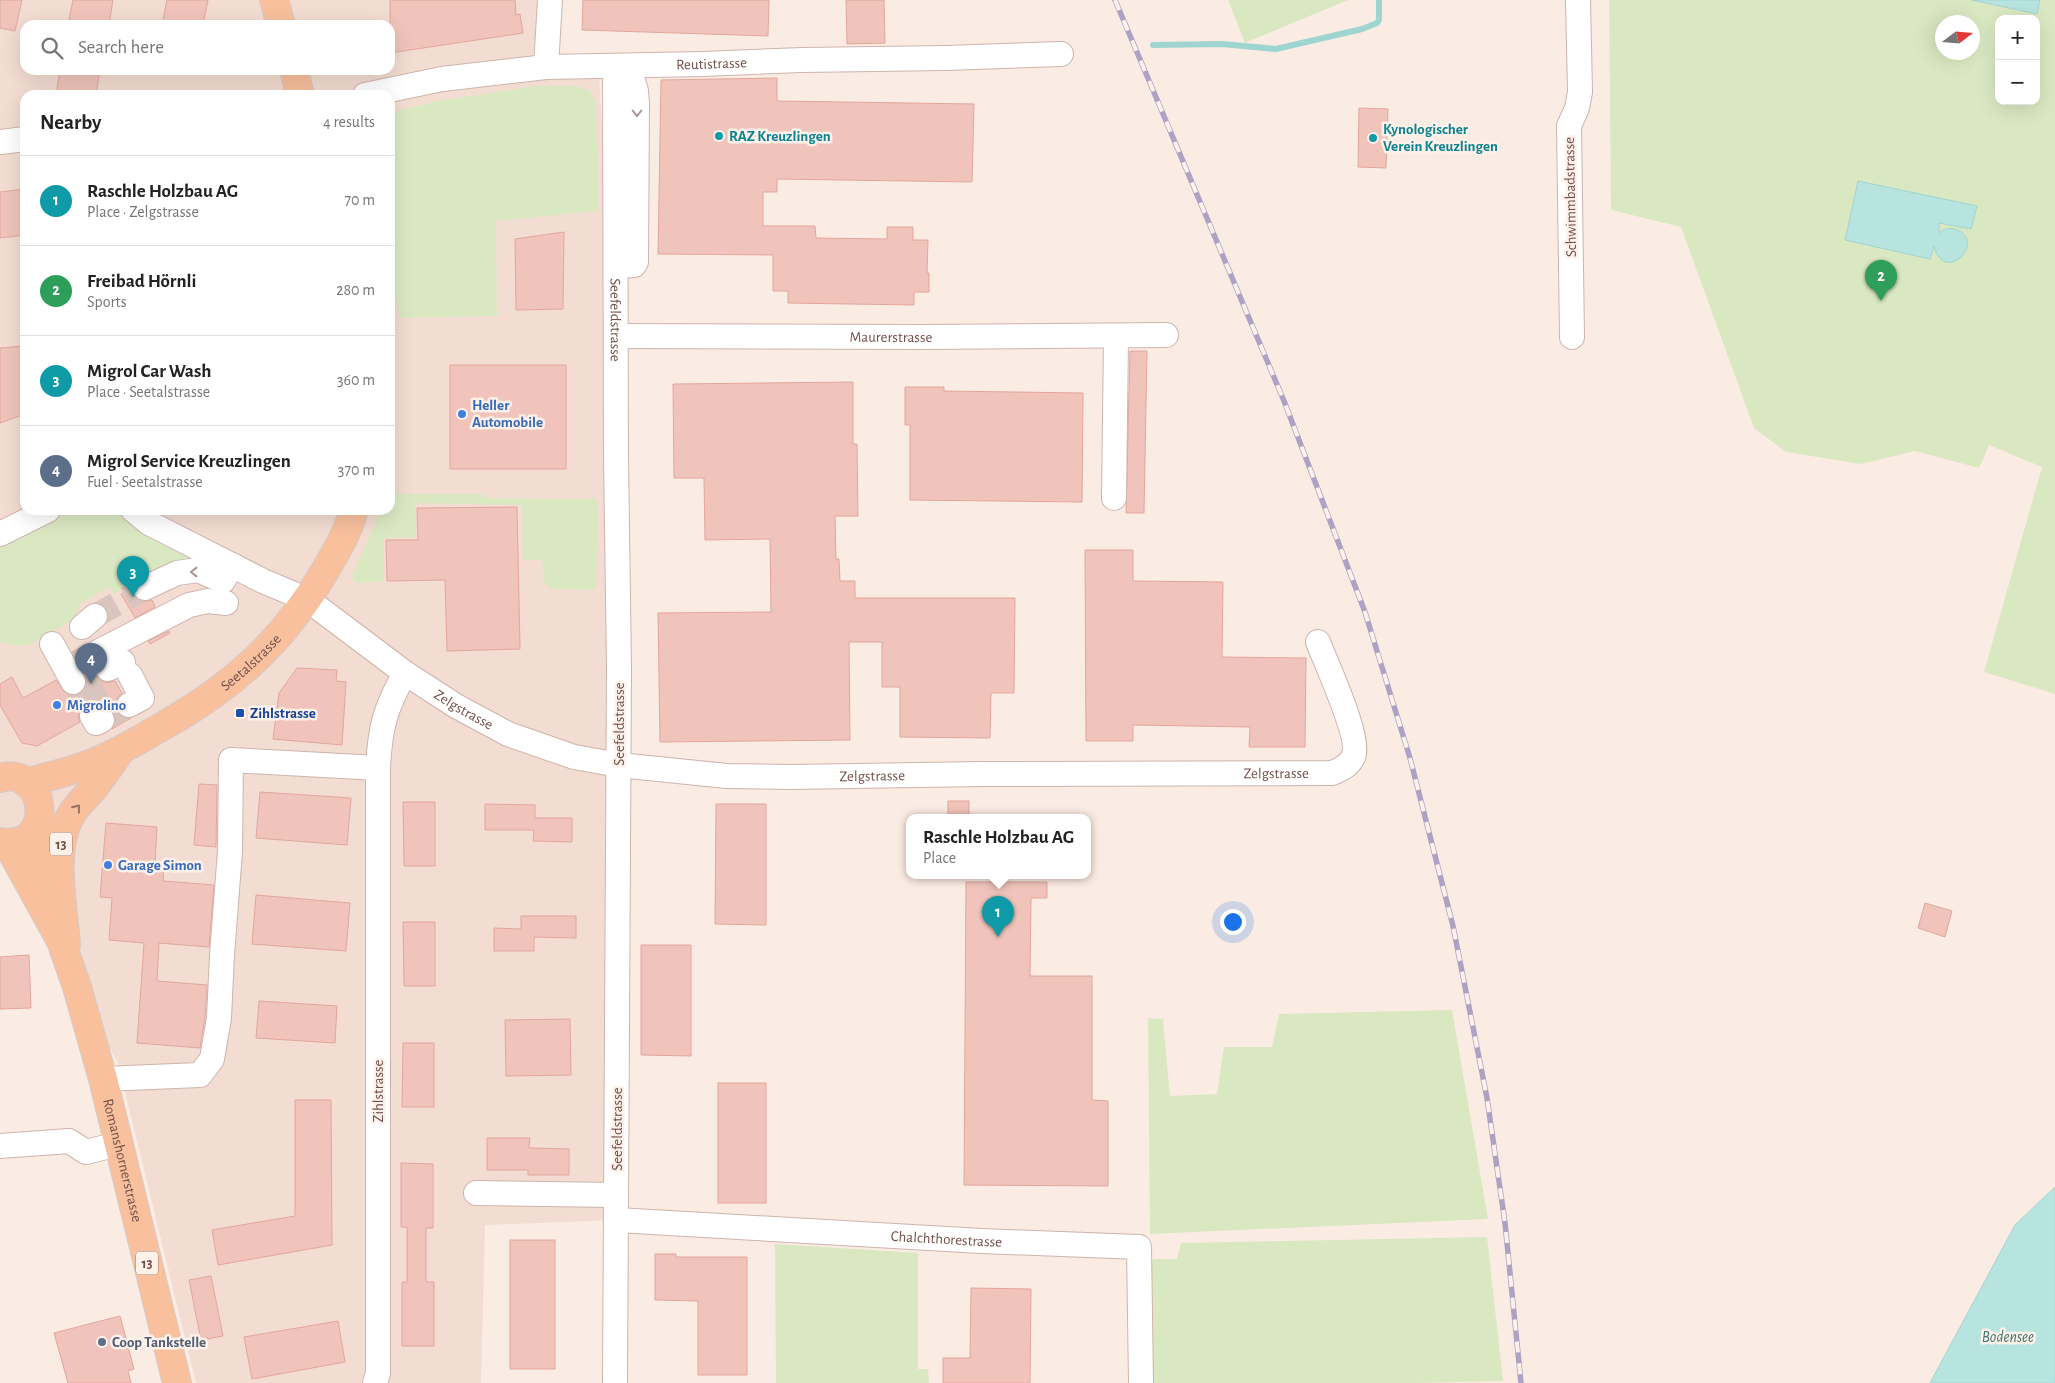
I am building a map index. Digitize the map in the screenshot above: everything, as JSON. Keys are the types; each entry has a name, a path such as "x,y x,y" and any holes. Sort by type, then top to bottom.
{"main road":[{"path":"274,0 280,20"},
{"path":"295,75 299,90"},
{"name":"Seetalstrasse","path":"8,778 94,762 121,750 188,712 234,680 276,640 308,600 335,554 352,515"},
{"name":"13","path":"64,950 61,844 65,828 73,812 94,788 121,750"},
{"name":"Seetalstrasse","path":"38,821 94,762"},
{"name":"13","path":"4,843 16,842 26,838 38,821 40,801 35,791 8,778"},
{"name":"Romanshornerstrasse","path":"38,821 39,866 64,950 86,1014 177,1383"},
{"name":"Romanshornerstrasse","path":"4,843 64,950"}],"street":[{"path":"546,67 550,0"},
{"name":"Schwimmbadstrasse","path":"1572,337 1569,126 1577,108 1580,92 1578,0"},
{"name":"Reutistrasse","path":"391,90 442,80 546,67 1061,54"},
{"name":"Seefeldstrasse","path":"615,1383 619,765 616,266 621,66"},
{"path":"0,142 20,140"},
{"name":"Maurerstrasse","path":"616,336 921,338 1166,335"},
{"path":"1114,498 1116,336"},
{"path":"0,534 38,515"},
{"name":"Zelgstrasse","path":"139,515 149,523 263,581 308,600 405,673 456,706 508,734 574,757 619,765 727,776 790,777 982,774 1332,774 1345,767 1354,757 1354,745 1352,728 1318,642"},
{"path":"145,588 177,573 198,570 223,581 232,565"},
{"path":"120,676 189,605 208,601 226,603"},
{"path":"52,644 70,673"},
{"name":"Zihlstrasse","path":"376,1383 378,1373 379,743 384,717 390,700 405,673"},
{"path":"103,1079 200,1075 212,1059 219,1018 230,851 231,760 378,768"},
{"path":"0,1146 68,1141 86,1152 118,1144"},
{"path":"476,1193 616,1195"},
{"name":"Chalchthorestrasse","path":"617,1220 981,1241 1140,1246 1141,1383"}],"shaded area":[{"path":"0,0 538,0 533,61 598,63 616,336 617,1220 485,1225 481,1383 196,1383 118,1063 0,856"}],"green space":[{"path":"1228,0 1348,0 1245,43"},
{"path":"1609,0 2055,0 2055,694 1984,672 2042,467 1989,445 1979,468 1915,451 1861,464 1786,452 1754,428 1681,227 1611,210"},
{"path":"536,86 577,86 590,91 596,103 598,211 496,221 497,316 400,318 395,295 395,112 437,101"},
{"path":"395,494 484,494 484,498 595,499 598,502 596,587 592,590 552,589 545,585 542,560 523,560 522,505 416,503 415,537 384,538 383,582 355,583 352,575 378,515 395,515"},
{"path":"58,515 126,515 195,559 174,562 114,594 109,587 81,603 74,619 28,645 16,646 0,642 0,544"},
{"path":"1452,1010 1488,1219 1150,1234 1148,1018 1163,1019 1170,1096 1217,1094 1224,1047 1272,1047 1279,1014"},
{"path":"1487,1237 1503,1381 1417,1383 1152,1383 1149,1272 1153,1259 1177,1259 1181,1243"},
{"path":"775,1244 918,1253 918,1369 928,1369 929,1383 776,1383"}],"water":[{"path":"1972,0 2040,0 2037,14"},
{"path":"1858,181 1977,206 1971,229 1939,223 1939,233 1952,229 1965,236 1967,243 1966,251 1954,262 1946,262 1939,257 1934,246 1930,259 1845,240"},
{"name":"Bodensee","path":"2055,1187 2055,1383 1930,1383 2015,1225"}],"building":[{"path":"0,0 22,0 15,31 0,28"},
{"path":"73,0 113,0 110,20 69,20"},
{"path":"167,0 208,0 204,20 163,20"},
{"path":"390,0 515,0 516,15 520,14 523,33 395,52 395,20 390,20"},
{"path":"583,0 769,0 768,36 582,30"},
{"path":"846,0 884,0 885,43 847,44"},
{"path":"59,75 99,75 97,90 57,90"},
{"path":"777,78 777,101 974,104 972,182 777,179 777,192 763,192 763,226 815,226 816,238 887,239 887,227 913,227 913,240 928,240 927,273 929,273 929,292 914,292 914,305 788,303 788,291 773,291 773,255 658,254 661,80"},
{"name":"Kynologischer Verein Kreuzlingen","path":"1359,108 1388,109 1386,168 1358,167"},
{"path":"20,190 20,236 0,238 0,192"},
{"path":"564,232 563,309 516,310 515,239"},
{"path":"20,346 20,416 0,423 0,348"},
{"path":"1130,351 1147,351 1144,513 1126,513"},
{"path":"450,365 566,365 566,469 450,469"},
{"path":"853,382 853,444 857,444 858,516 835,516 836,559 839,559 840,581 855,581 855,598 1015,598 1014,693 991,693 990,738 900,737 900,687 882,687 882,642 849,642 850,740 660,742 658,613 771,612 770,539 705,540 704,478 674,478 673,384"},
{"path":"905,387 944,387 944,391 1083,393 1082,502 910,500 910,425 905,425"},
{"path":"517,507 520,649 447,651 445,580 387,581 386,540 418,540 417,508"},
{"path":"1085,550 1133,550 1133,581 1223,582 1222,657 1306,658 1305,747 1249,747 1250,727 1133,725 1133,741 1086,741"},
{"path":"131,588 137,599 143,602 152,600 155,607 135,618 121,594"},
{"path":"169,631 170,633 150,644 148,641"},
{"path":"87,644 84,651 86,658 95,665 96,675 106,683 115,681 122,693 117,698 115,704 117,712 122,717 131,718 112,729 116,721 114,713 109,708 92,702 80,709 78,715 80,722 37,746 22,743 0,705 0,684 12,677 23,698 56,680 66,693 72,696 79,694 85,689 87,682 72,652"},
{"path":"297,668 337,670 336,681 346,682 342,745 273,739 279,693"},
{"path":"199,784 217,785 216,847 194,845"},
{"path":"260,792 351,798 347,845 256,838"},
{"path":"948,801 969,801 969,814 948,814"},
{"path":"403,802 435,802 435,866 404,866"},
{"path":"485,804 535,805 535,818 572,818 572,842 533,841 534,830 485,830"},
{"path":"716,804 766,804 766,925 715,924"},
{"path":"106,823 157,827 155,863 164,864 163,881 214,885 209,947 159,943 157,981 207,985 205,1017 200,1048 137,1043 144,943 109,940 112,898 100,897"},
{"path":"966,882 1047,882 1047,898 1031,898 1030,976 1092,976 1092,1100 1108,1101 1108,1186 964,1185"},
{"path":"256,895 350,903 346,951 252,944"},
{"path":"1925,903 1952,911 1945,937 1918,928"},
{"path":"521,916 576,916 576,938 534,937 534,951 494,951 494,928 521,929"},
{"path":"403,922 435,922 435,986 404,986"},
{"path":"641,945 691,945 691,1056 641,1055"},
{"path":"29,955 31,1008 0,1009 0,957"},
{"path":"259,1001 337,1006 335,1043 256,1038"},
{"path":"570,1019 571,1075 506,1076 505,1020"},
{"path":"403,1043 434,1043 434,1107 402,1107"},
{"path":"718,1083 766,1083 766,1203 718,1203"},
{"path":"295,1100 331,1100 332,1245 218,1265 212,1230 295,1216"},
{"path":"487,1138 530,1138 529,1148 569,1149 569,1175 528,1175 528,1170 487,1170"},
{"path":"401,1163 433,1164 433,1228 426,1228 426,1282 434,1282 434,1346 402,1346 402,1282 407,1282 407,1227 401,1227"},
{"path":"510,1240 555,1240 555,1369 510,1369"},
{"path":"655,1254 676,1254 676,1257 747,1257 747,1375 698,1375 698,1301 655,1300"},
{"path":"211,1276 223,1336 201,1340 189,1280"},
{"path":"971,1288 1031,1289 1030,1383 943,1383 943,1358 970,1358"},
{"path":"120,1316 134,1369 128,1371 131,1383 68,1383 54,1333"},
{"path":"338,1321 345,1362 252,1379 244,1337"}],"waterway":[{"path":"1153,45 1222,44 1276,49 1362,29 1377,23 1379,20 1379,0"}],"tunnel":[{"path":"95,616 145,588"},
{"path":"72,666 98,652"},
{"path":"76,687 108,669"},
{"path":"73,682 92,716"},
{"path":"87,707 119,690"},
{"path":"102,720 129,705"}],"railway":[{"path":"1115,0 1284,401 1365,612 1410,758 1453,926 1487,1098 1505,1223 1521,1383"}],"place":[{"name":"RAZ Kreuzlingen","path":"719,136"},
{"name":"Kynologischer Verein Kreuzlingen","path":"1373,138"},
{"name":"Freibad Hörnli","path":"1881,301"},
{"name":"Heller Automobile","path":"462,414"},
{"name":"Migrol Car Wash","path":"133,597"},
{"name":"Migrol Service Kreuzlingen","path":"91,684"},
{"name":"Migrolino","path":"57,705"},
{"name":"Zihlstrasse","path":"240,713"},
{"name":"Garage Simon","path":"108,865"},
{"name":"Raschle Holzbau AG","path":"998,937"},
{"name":"Coop Tankstelle","path":"102,1342"}]}
